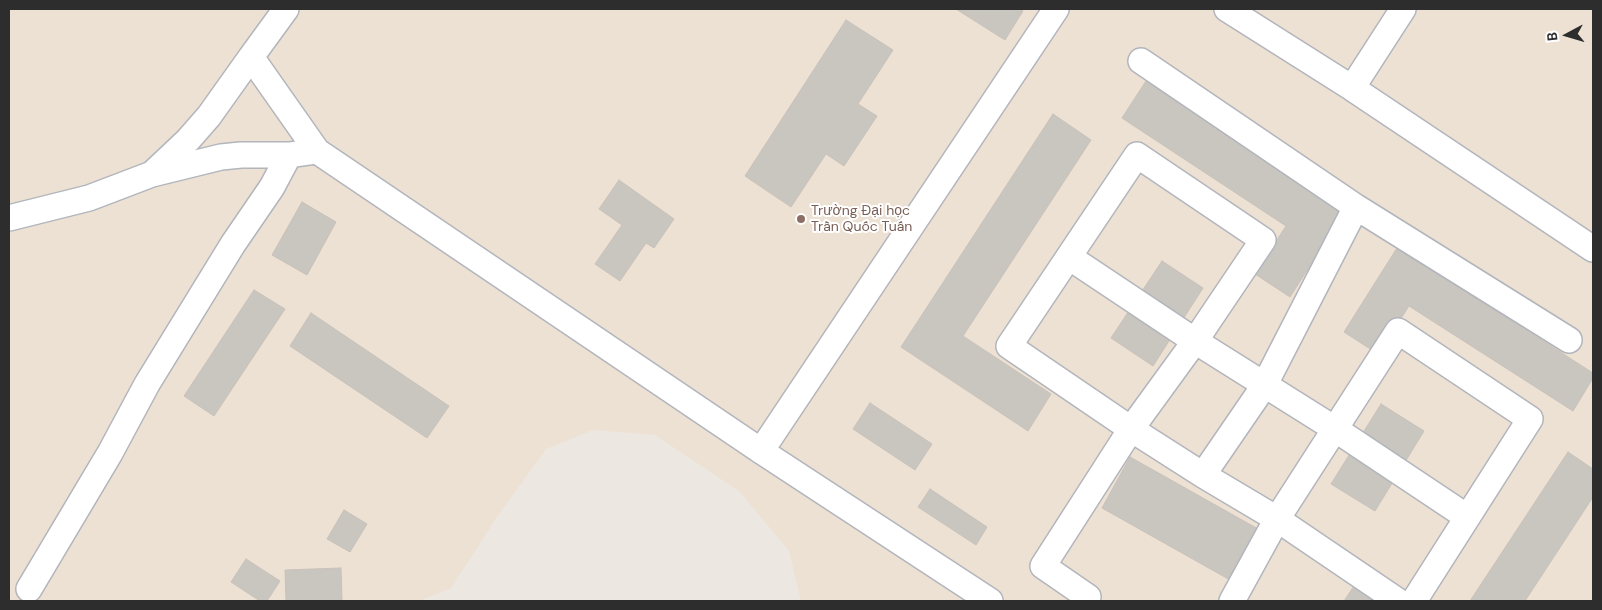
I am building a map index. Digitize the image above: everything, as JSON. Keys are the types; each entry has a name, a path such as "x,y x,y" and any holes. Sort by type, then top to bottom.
{"lane":[{"path":"152,174 188,140 209,116 286,9"},
{"path":"760,451 1056,9"},
{"path":"1227,9 1352,88 1593,249"},
{"path":"1352,88 1403,9"},
{"path":"251,57 317,151 760,451 990,601"},
{"path":"1141,61 1356,207 1569,340"},
{"path":"9,218 89,198 152,174 221,158 241,155 289,155 317,151"},
{"path":"29,589 110,453 147,384 233,244 272,187 289,155"},
{"path":"1086,601 1088,597 1043,566 1131,429 1195,341 1263,240 1137,155 1009,346 1131,429 1277,520 1398,601"},
{"path":"1203,475 1264,386 1356,207"},
{"path":"1069,257 1467,517"},
{"path":"1232,601 1277,520 1398,331 1530,419 1414,601"}],"shaded area":[{"name":"Trường Đại học Trần Quốc Tuấn","path":"9,9 1593,9 1593,601 801,601 789,551 739,491 655,435 593,430 546,449 497,517 451,588 419,601 9,601"}],"building":[{"path":"956,9 1020,9 1023,11 1005,40"},
{"path":"846,20 893,50 858,104 877,116 844,166 826,154 791,207 745,176"},
{"path":"1146,81 1345,211 1290,297 1255,274 1286,226 1122,118"},
{"path":"1053,114 1091,140 963,336 1051,394 1028,431 901,347"},
{"path":"619,180 674,219 654,248 646,243 620,281 595,264 622,225 599,209"},
{"path":"302,202 336,222 307,275 272,255"},
{"path":"1397,248 1593,373 1593,378 1573,411 1409,306 1378,354 1344,332"},
{"path":"1162,261 1203,288 1153,366 1111,338"},
{"path":"254,290 285,309 214,416 184,396"},
{"path":"311,313 449,406 427,438 290,346"},
{"path":"870,403 932,444 915,470 853,429"},
{"path":"1381,404 1424,431 1375,511 1331,484"},
{"path":"1568,452 1593,469 1593,497 1525,601 1470,601"},
{"path":"1130,457 1267,534 1239,585 1102,508"},
{"path":"930,489 987,527 976,545 918,507"},
{"path":"344,510 367,524 350,552 327,539"},
{"path":"246,559 280,581 267,601 260,601 231,582"},
{"path":"341,568 342,601 286,601 285,570"},
{"path":"1356,583 1384,601 1344,601"}],"place":[{"name":"Trường Đại học Trần Quốc Tuấn","path":"801,219"}]}
